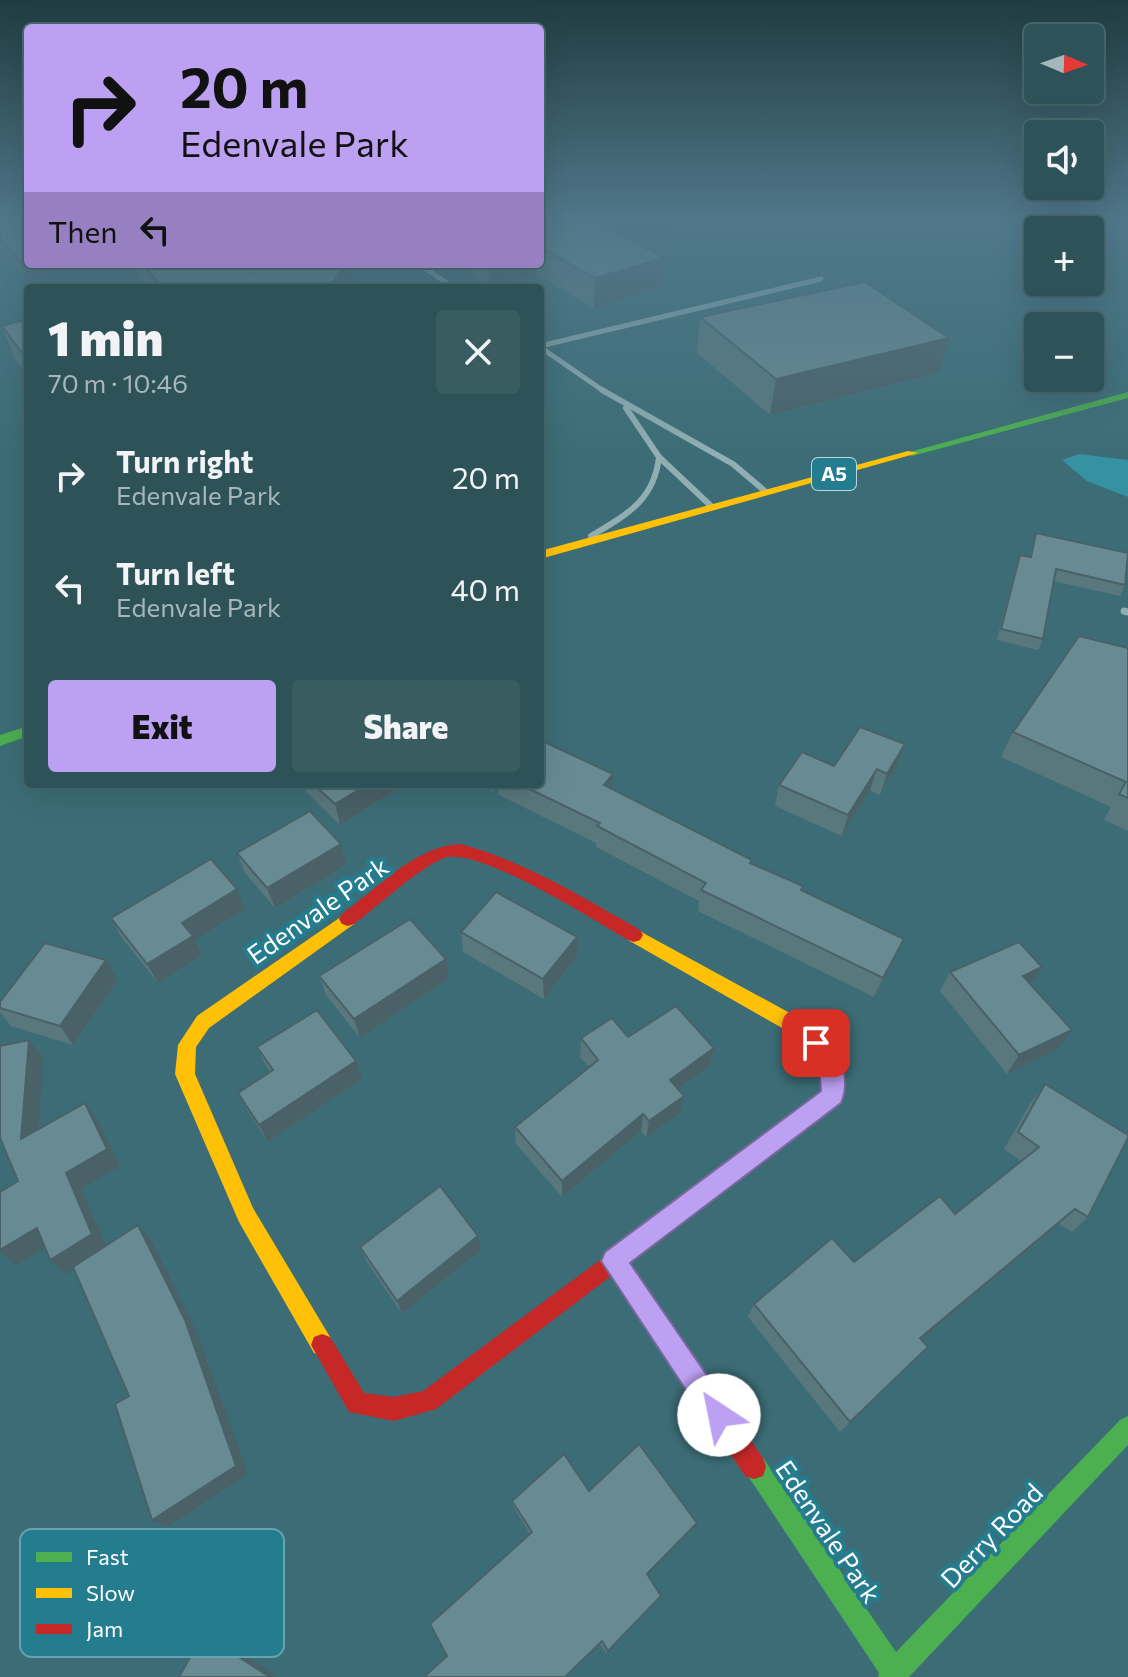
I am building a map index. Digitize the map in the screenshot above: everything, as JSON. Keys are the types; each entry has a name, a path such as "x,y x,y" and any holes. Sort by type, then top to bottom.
{"main road":[{"name":"A5","path":"544,554 1128,395"},
{"path":"0,741 24,732"},
{"name":"Edenvale Park","path":"444,851 465,852 514,868 803,1030 830,1056 833,1096 613,1261 428,1401 394,1409 357,1404 246,1215 185,1074 187,1045 203,1022 444,851"},
{"name":"Edenvale Park","path":"613,1261 893,1675"},
{"name":"Derry Road","path":"893,1675 1128,1428"}],"street":[{"path":"544,346 737,299"},
{"path":"544,350 624,405 720,456 766,492"},
{"path":"624,405 659,457 711,506"},
{"path":"583,541 648,498 658,481 659,457"}],"shaded area":[{"path":"1079,454 1128,460 1128,497 1087,481 1062,460"}],"building":[{"path":"784,299 891,299 949,338 776,379 700,317"},
{"path":"24,320 24,356 2,326"},
{"path":"1036,533 1128,553 1125,585 1056,569 1043,639 1001,629 1020,555 1031,557"},
{"path":"1079,636 1128,648 1128,798 1119,794 1126,782 1013,732"},
{"path":"860,727 905,744 887,774 877,769 848,815 779,785 802,752 834,766"},
{"path":"544,742 613,774 604,785 752,860 750,863 803,886 801,890 904,939 883,978 701,890 706,883 597,826 600,823 527,788 544,788"},
{"path":"317,788 361,788 335,804"},
{"path":"310,811 341,844 267,888 237,853"},
{"path":"211,859 237,889 182,923 193,936 147,964 111,918"},
{"path":"496,892 577,937 543,979 461,932"},
{"path":"410,919 446,959 354,1019 319,976"},
{"path":"1019,942 1042,967 1023,976 1072,1030 1019,1055 950,972"},
{"path":"45,943 106,960 60,1026 0,1008 0,1002"},
{"path":"676,1006 714,1048 670,1080 684,1096 649,1121 643,1114 562,1181 515,1127 598,1060 581,1038 612,1018 628,1037"},
{"path":"317,1010 356,1061 259,1125 238,1093 273,1070 257,1047"},
{"path":"29,1040 21,1139 85,1103 107,1149 66,1173 92,1234 50,1260 37,1228 0,1250 0,1192 18,1181 0,1138 0,1046"},
{"path":"1045,1084 1128,1135 1088,1217 1075,1209 920,1338 928,1347 850,1422 754,1304 832,1238 854,1262 940,1196 955,1214 1039,1147 1018,1132"},
{"path":"440,1186 478,1236 397,1301 360,1247"},
{"path":"138,1225 185,1320 236,1466 152,1520 115,1404 129,1396 73,1267"},
{"path":"639,1444 697,1523 647,1574 661,1596 608,1651 602,1641 565,1677 424,1677 447,1656 430,1624 532,1532 512,1501 564,1454 589,1491"},
{"path":"190,1657 239,1657 270,1677 179,1677"}],"traffic: fast":[{"path":"912,453 1128,395"},
{"path":"0,741 24,732"},
{"path":"891,1677 1128,1428"},
{"path":"754,1467 895,1673"}],"traffic: slow":[{"path":"544,554 912,453"},
{"path":"322,1345 246,1215 185,1074 187,1045 203,1022 348,919"},
{"path":"634,935 803,1030 830,1056 833,1096 685,1207"}],"traffic: jam":[{"path":"348,919 435,855 444,851 461,851 511,868 634,935"},
{"path":"685,1207 613,1261 754,1467"},
{"path":"322,1345 357,1404 394,1409 428,1401 613,1261"}],"route":[{"path":"719,1415 613,1261 833,1096 830,1056 816,1043"}]}
